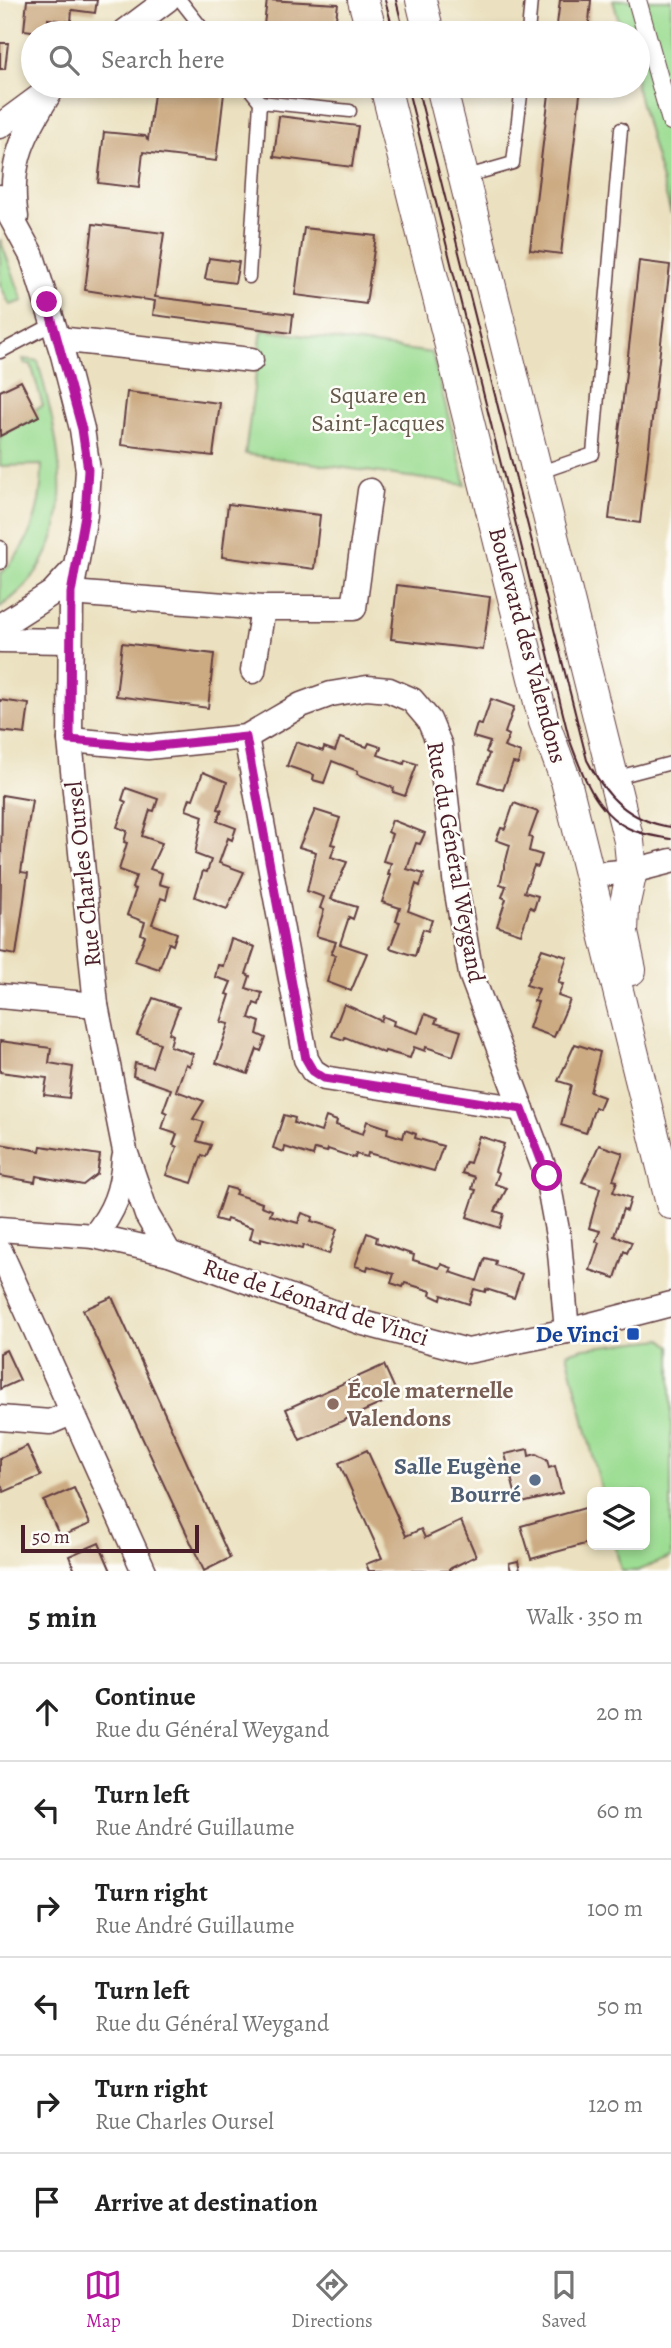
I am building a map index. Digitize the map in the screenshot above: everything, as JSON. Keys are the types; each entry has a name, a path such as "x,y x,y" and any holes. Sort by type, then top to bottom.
{"street":[{"path":"363,0 369,21"},
{"path":"421,0 426,21"},
{"path":"637,0 643,21"},
{"path":"139,21 164,2"},
{"path":"650,46 671,121"},
{"path":"0,126 38,98"},
{"name":"Rue Charles Oursel","path":"18,228 12,189 16,160 23,138 47,98"},
{"name":"Boulevard des Valendons","path":"388,98 544,722 566,781 671,1204"},
{"name":"Boulevard des Valendons","path":"444,98 629,841 632,870 624,907 623,933 671,1129"},
{"name":"Rue Charles Oursel","path":"0,197 32,256 82,429 88,470 85,515 71,593 70,740 96,1005 125,1151 147,1214 169,1252"},
{"path":"56,332 251,360"},
{"path":"71,593 263,608 354,608 370,491"},
{"path":"0,626 52,593 76,567"},
{"path":"253,671 263,608"},
{"path":"0,640 69,641"},
{"name":"Rue du Général Weygand","path":"70,740 148,747 246,737 300,705 331,694 367,688 389,690 412,699 429,720 440,746 456,887 471,974 547,1176 559,1241 567,1331"},
{"path":"246,737 306,1059 313,1071 324,1078 522,1109"},
{"path":"588,875 632,870 671,861"},
{"path":"0,996 96,1005"},
{"name":"Rue Charles Oursel","path":"94,1236 109,1218 118,1200 125,1151"},
{"name":"Rue de Léonard de Vinci","path":"0,1229 94,1236 169,1252 363,1323 468,1351 567,1331 671,1304"},
{"path":"0,1251 144,1571"},
{"path":"0,1418 50,1422 72,1413"}],"lane":[{"path":"529,21 531,0"},
{"path":"164,2 190,21"},
{"path":"249,277 260,102 257,98"},
{"path":"464,177 513,163 521,98"},
{"path":"260,102 350,111"},
{"path":"538,474 593,454 621,129"},
{"path":"0,352 56,332"},
{"path":"0,547 0,563"},
{"path":"613,778 671,763"}],"green space":[{"path":"613,0 671,0 671,214 639,98 650,98 650,21 619,21"},
{"path":"0,239 23,301 10,305 0,285"},
{"name":"Square en Saint-Jacques","path":"262,330 432,353 466,485 245,454"},
{"path":"23,359 38,361 54,427 60,494 56,525 46,555 28,583 0,607 0,574 20,551 27,538 37,510 42,480 42,465 0,466 0,436 38,416 35,409 43,406 31,364 25,364"},
{"path":"662,1339 671,1346 671,1557 637,1571 621,1571 616,1550 650,1550 650,1487 601,1487 567,1353 584,1348"}],"building":[{"path":"27,0 97,0 95,13 72,10 71,21 25,21"},
{"path":"267,0 338,4 336,21 264,21"},
{"path":"560,0 591,0 589,21 557,21"},
{"path":"0,43 8,43 5,69 0,69"},
{"path":"153,98 223,98 216,161 143,152 139,188 98,183 104,132 145,136 148,140"},
{"path":"549,98 580,98 561,254 530,250"},
{"path":"279,116 358,126 352,167 274,157"},
{"path":"93,224 164,233 155,297 293,314 291,333 153,315 155,301 85,290"},
{"path":"304,228 376,236 366,304 295,295"},
{"path":"209,258 239,262 235,283 205,279"},
{"path":"639,261 670,265 640,523 609,519"},
{"path":"21,381 39,416 0,436 0,391"},
{"path":"127,392 220,403 213,456 121,445"},
{"path":"228,504 320,515 314,569 222,557"},
{"path":"397,585 490,597 483,650 391,639"},
{"path":"122,643 214,654 208,708 116,696"},
{"path":"491,699 514,707 505,733 509,735 504,747 521,753 518,764 513,763 503,790 479,782 489,754 486,752 490,742 473,737 477,724 482,725"},
{"path":"0,700 29,704 25,734 0,731"},
{"path":"340,738 367,747 369,743 381,747 378,755 404,764 405,760 417,764 405,796 393,792 394,788 332,761 324,783 313,780 314,775 287,766 296,742 323,751 324,747 335,751"},
{"path":"203,772 227,782 218,809 222,810 217,821 236,828 232,840 228,838 219,863 244,872 227,909 195,897 203,871 207,872 211,860 195,854 203,816 186,810"},
{"path":"126,788 158,799 154,811 150,810 142,836 162,843 150,869 162,873 159,884 169,887 166,900 161,898 152,924 177,933 173,945 169,943 159,969 135,961 145,936 141,934 145,922 127,915 136,889 132,888 136,876 119,870 127,843 124,842 127,831 117,827 126,802 122,800"},
{"path":"2,795 32,800 21,872 28,873 16,955 0,952"},
{"path":"514,803 538,812 529,837 532,838 529,851 542,855 538,867 534,866 524,892 538,896 534,909 530,907 521,934 497,926 506,899 502,897 506,886 500,884 510,845 496,840 501,828 505,829"},
{"path":"315,810 340,818 331,844 335,845 331,857 347,862 331,899 357,907 353,919 349,917 340,944 367,953 351,991 327,982 335,955 331,954 336,942 316,936 324,910 320,908 324,897 307,891 316,852 299,847"},
{"path":"392,820 425,833 420,844 416,843 407,869 424,874 420,886 416,884 408,911 432,920 428,931 423,929 415,956 390,948 400,922 396,921 400,908 382,902 391,875 388,875 391,863 383,861 392,834 388,832"},
{"path":"231,939 255,947 246,974 250,976 246,988 262,993 259,1005 254,1003 249,1018 260,1022 257,1034 266,1038 261,1051 257,1049 248,1074 216,1063 229,1024 221,1022 230,995 226,994 231,982 215,977 218,965 223,966"},
{"path":"542,949 567,957 558,983 563,984 558,996 570,1000 554,1037 529,1028 538,1002 534,1001 539,989 526,985"},
{"path":"153,998 179,1007 169,1033 173,1035 170,1046 193,1054 190,1066 186,1064 176,1091 204,1101 193,1119 204,1122 197,1141 211,1145 206,1157 202,1155 192,1183 166,1175 177,1147 173,1145 177,1134 162,1129 167,1113 163,1111 171,1089 133,1076 135,1063 152,1067 160,1043 137,1035"},
{"path":"344,1004 381,1021 383,1016 394,1021 393,1025 418,1033 425,1014 437,1019 435,1023 461,1031 453,1056 426,1047 425,1051 414,1047 410,1058 385,1051 384,1053 345,1037 344,1040 332,1036"},
{"path":"0,1041 51,1048 49,1063 73,1067 69,1098 44,1095 47,1078 0,1072"},
{"path":"575,1044 600,1052 590,1092 604,1097 599,1109 595,1107 586,1133 561,1125 571,1085 558,1081"},
{"path":"284,1115 295,1118 294,1123 321,1132 326,1117 337,1121 336,1125 363,1134 367,1121 388,1128 387,1133 403,1138 405,1130 416,1134 415,1138 443,1146 434,1171 368,1153 367,1157 356,1154 355,1158 328,1149 327,1152 315,1149 313,1156 285,1147 284,1152 273,1148"},
{"path":"479,1136 504,1144 495,1171 499,1173 495,1184 507,1188 495,1211 504,1214 500,1228 467,1217 476,1190 472,1189 475,1177 462,1173 466,1162 470,1163"},
{"path":"0,1144 40,1151 41,1146 100,1155 97,1174 83,1185 36,1176 35,1182 0,1176"},
{"path":"599,1145 623,1153 613,1180 617,1181 613,1192 631,1198 627,1211 623,1209 614,1236 632,1242 627,1253 624,1251 615,1278 590,1270 600,1231 589,1228 600,1188 582,1182"},
{"path":"226,1187 237,1190 235,1194 262,1203 261,1206 272,1210 270,1215 298,1223 302,1213 313,1217 311,1221 337,1229 329,1254 303,1245 302,1249 261,1238 261,1242 250,1239 253,1228 227,1219 226,1222 215,1219"},
{"path":"367,1233 377,1237 376,1242 414,1255 413,1260 439,1268 441,1264 452,1268 450,1272 477,1281 485,1258 496,1261 495,1265 522,1274 514,1298 486,1289 485,1292 474,1289 469,1304 442,1295 441,1300 430,1295 431,1291 405,1283 403,1287 391,1283 394,1274 368,1266 367,1270 355,1266"},
{"path":"112,1297 230,1558 204,1571 83,1310"},
{"path":"6,1350 20,1380 0,1389 0,1353"},
{"path":"384,1365 398,1396 300,1440 286,1409"},
{"path":"27,1446 41,1476 4,1492 0,1483 0,1458"},
{"name":"Salle Eugène Bourré","path":"528,1449 529,1456 536,1454 547,1460 549,1468 555,1466 562,1493 518,1504 505,1454"},
{"path":"367,1450 406,1536 421,1529 425,1538 461,1521 476,1556 449,1569 450,1571 369,1571 366,1564 382,1558 339,1463"},
{"path":"74,1488 90,1524 60,1537 44,1501"},
{"path":"587,1507 587,1543 531,1559 521,1526"},
{"path":"99,1543 111,1571 75,1571 69,1556"},
{"path":"518,1561 520,1570 511,1571 509,1563"}],"tram line":[{"path":"385,0 391,21"},
{"path":"396,0 401,21"},
{"path":"410,98 569,738 590,789 616,821 644,834 671,839"},
{"path":"420,98 587,760 602,785 620,805 643,819 671,827"}],"place":[{"name":"De Vinci","path":"633,1334"},
{"name":"École maternelle Valendons","path":"333,1404"},
{"name":"Salle Eugène Bourré","path":"535,1480"}],"route":[{"path":"47,302 64,355 82,429 88,470 85,515 71,593 70,740 148,747 246,737 306,1059 313,1071 324,1078 522,1109 547,1176"}]}
